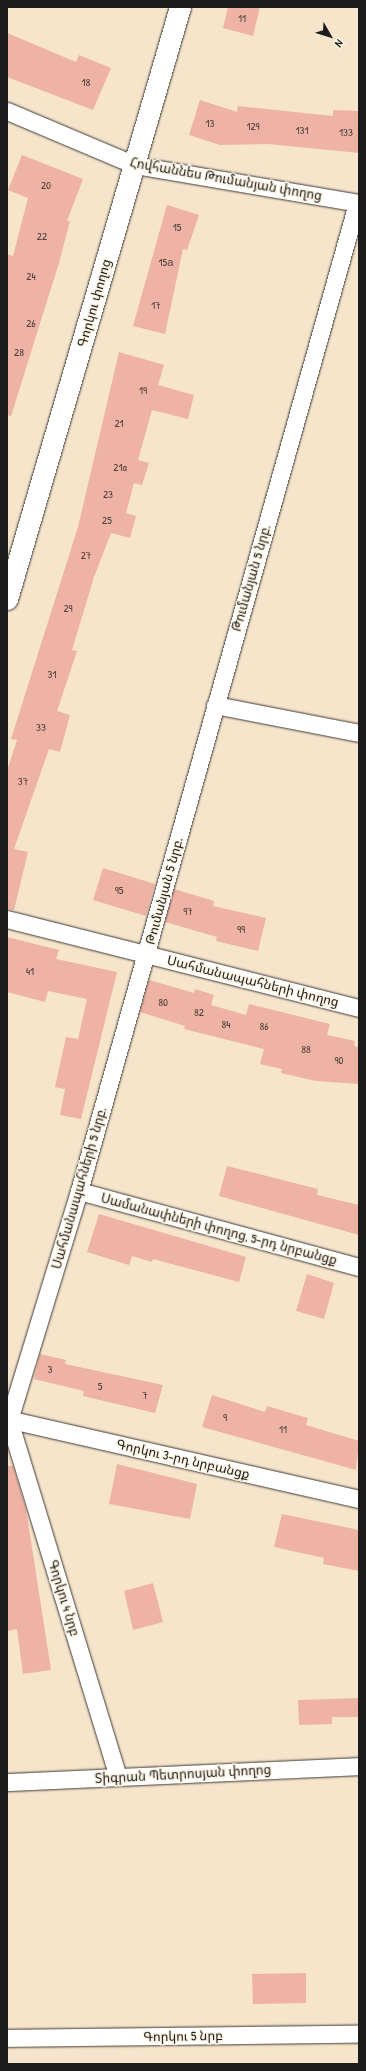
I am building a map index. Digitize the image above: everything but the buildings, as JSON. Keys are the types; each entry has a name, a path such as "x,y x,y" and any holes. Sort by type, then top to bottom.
{"street":[{"name":"Գորկու փողոց","path":"7,599 180,7"},
{"name":"Հովհաննես Թումանյան փողոց","path":"7,111 135,165 358,202"},
{"name":"Թումանյան 5 նրբ.","path":"146,955 215,705 358,202"},
{"path":"215,705 359,733"},
{"name":"Սահմանապահների փողոց","path":"7,919 359,1008"},
{"name":"Սահմանապահների 5 նրբ.","path":"8,1419 79,1191 146,955"},
{"name":"Սամանափների փողոց, 5-րդ նրբանցք","path":"79,1191 359,1267"},
{"name":"Գորկու 3-րդ նրբանցք","path":"8,1419 359,1499"},
{"name":"Գորկու 4 նրբ","path":"8,1419 118,1777"},
{"name":"Տիգրան Պետրոսյան փողոց","path":"7,1782 359,1766"},
{"name":"Գորկու 5 նրբ","path":"7,2038 359,2034"}]}
